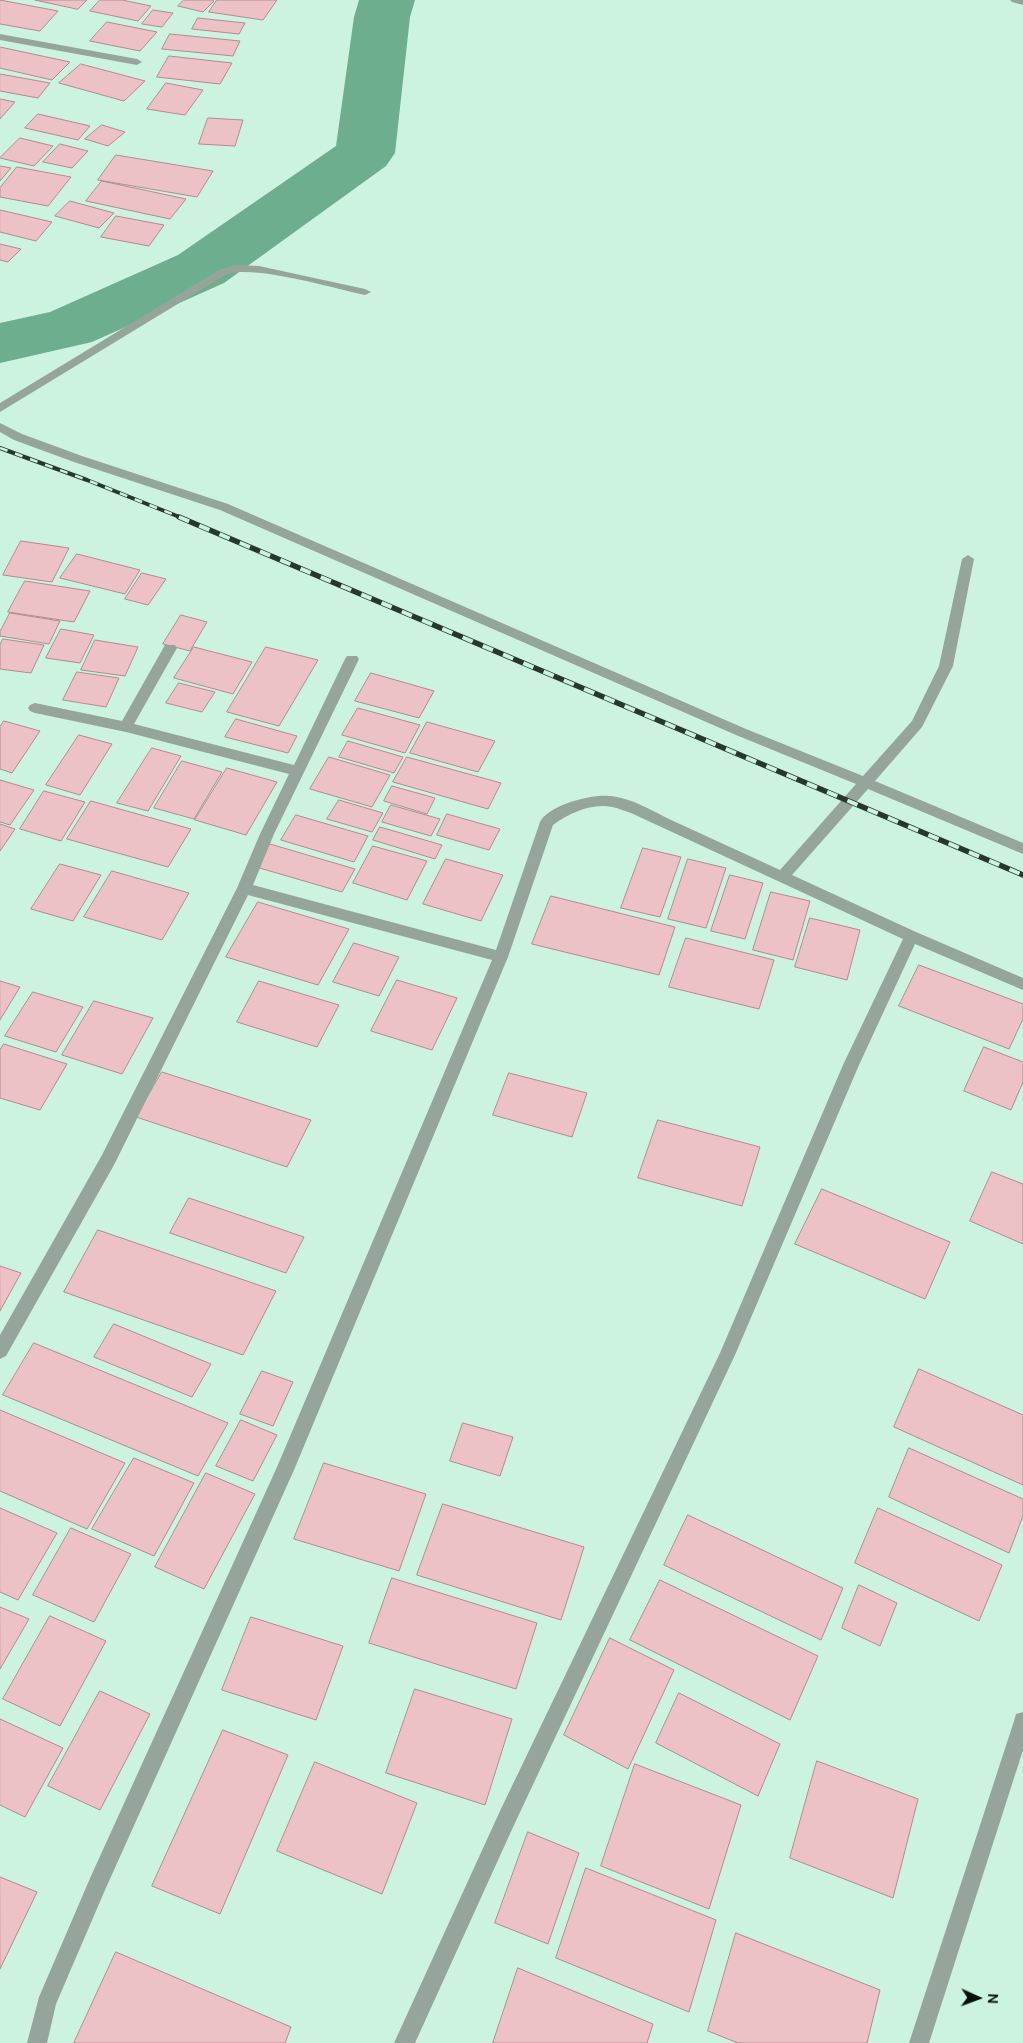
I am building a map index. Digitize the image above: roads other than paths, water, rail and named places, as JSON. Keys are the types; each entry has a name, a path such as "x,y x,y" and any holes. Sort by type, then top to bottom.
{"street":[{"path":"1015,0 1023,2"},
{"path":"0,37 137,62"},
{"path":"0,408 223,272 235,268 259,269 365,292"},
{"path":"0,427 18,437 78,459 224,506 741,732 1023,849"},
{"path":"783,876 847,801 867,783 917,724 946,666 968,559"},
{"path":"126,727 170,648"},
{"path":"0,1351 108,1160 244,888 267,834 352,659"},
{"path":"35,708 126,727 299,771"},
{"path":"37,2043 46,2004 94,1892 285,1470 501,957 547,822 559,813 584,804 610,801 635,809 911,936 1023,984"},
{"path":"244,888 501,957"},
{"path":"404,2043 507,1818 727,1355 851,1065 911,936"},
{"path":"919,2043 1023,1721"}],"waterway":[{"path":"0,343 69,328 201,269 365,153 382,17 387,0"}],"railway":[{"path":"0,448 182,518"},
{"path":"179,517 1023,875"}]}
